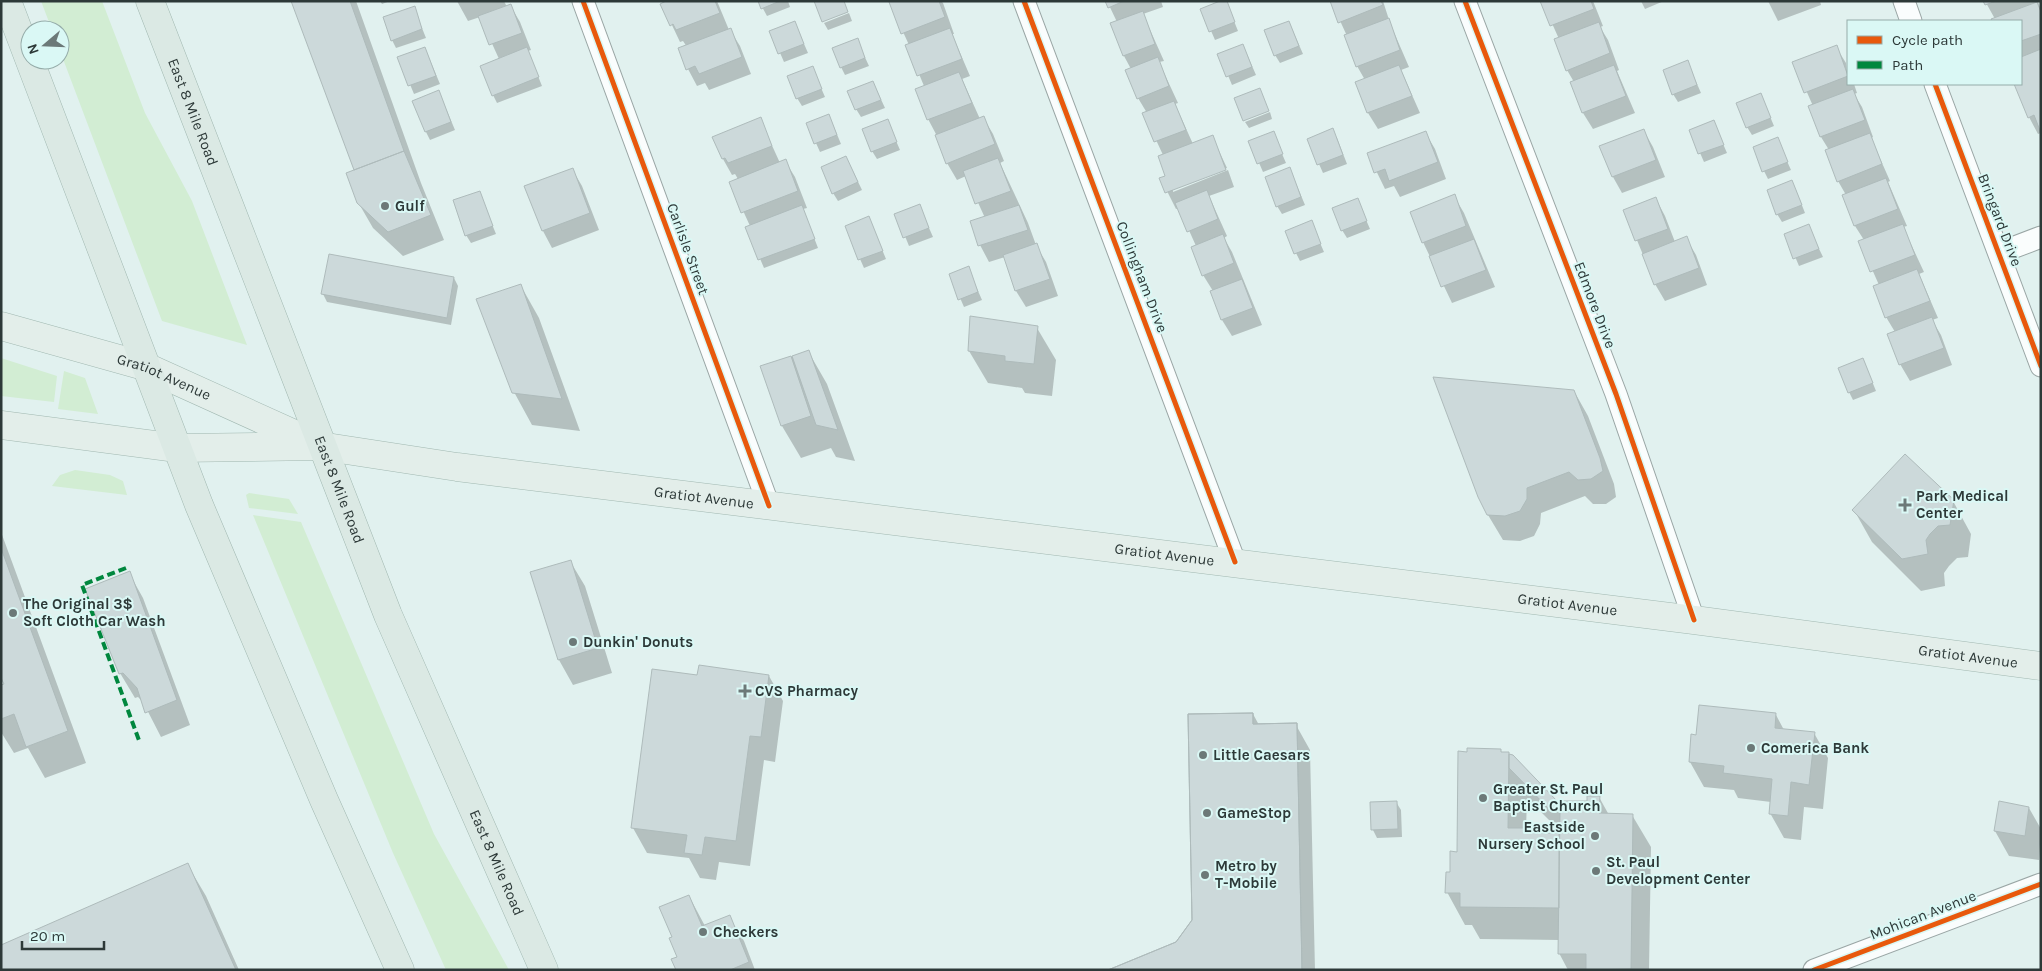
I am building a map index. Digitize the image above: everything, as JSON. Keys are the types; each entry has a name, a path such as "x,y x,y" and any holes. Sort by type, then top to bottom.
{"highway":[{"path":"7,1 144,366 177,448 269,674 400,970"},
{"name":"East 8 Mile Road","path":"150,1 320,446 388,615 544,970"}],"main road":[{"name":"Gratiot Avenue","path":"1,326 144,366 320,446"},
{"name":"Gratiot Avenue","path":"1,425 177,448 320,446 457,467 1235,562 2041,666"}],"street":[{"name":"Carlisle Street","path":"583,1 769,506"},
{"name":"Collingham Drive","path":"1024,1 1235,562"},
{"name":"Edmore Drive","path":"1465,1 1616,394 1694,620"},
{"path":"1904,1 1911,20"},
{"name":"Bringard Drive","path":"1935,85 2041,366"},
{"path":"1999,253 2041,238"},
{"name":"Mohican Avenue","path":"1827,967 2041,884"}],"green space":[{"path":"41,1 102,1 145,113 192,201 247,345 162,321 67,70 70,70 70,20 48,20"},
{"path":"1,358 57,376 54,402 1,396"},
{"path":"64,371 85,378 98,414 58,409"},
{"path":"75,470 110,475 123,481 127,495 52,486 60,475"},
{"path":"249,493 289,499 298,514 249,508 246,495"},
{"path":"253,515 301,522 434,834 509,970 446,970 393,853"}],"building":[{"path":"291,1 350,1 404,151 354,170"},
{"path":"666,1 715,1 720,13 676,30 673,24 670,26 660,4"},
{"path":"758,1 780,1 761,9"},
{"path":"814,1 844,1 848,12 822,22"},
{"path":"939,1 945,17 901,34 889,2"},
{"path":"1105,1 1124,1 1108,8"},
{"path":"1220,1 1227,1 1235,22 1209,32 1200,9"},
{"path":"1330,1 1381,1 1383,5 1338,23"},
{"path":"1540,1 1591,1 1594,9 1550,26"},
{"path":"1983,1 1996,1 1985,5"},
{"path":"2037,2 2041,12 2041,34 2022,41 2022,20 1991,19"},
{"path":"511,4 522,33 489,45 478,16"},
{"path":"415,6 422,29 391,41 383,17"},
{"path":"1143,11 1155,44 1123,56 1110,23"},
{"path":"1389,18 1400,50 1356,67 1344,35"},
{"path":"795,21 804,44 778,54 769,31"},
{"path":"1289,21 1299,46 1274,56 1264,30"},
{"path":"1599,22 1610,53 1566,71 1554,39"},
{"path":"731,28 742,57 699,74 695,66 686,70 678,48"},
{"path":"950,28 962,59 917,76 905,45"},
{"path":"858,38 865,58 840,68 832,48"},
{"path":"1243,44 1252,67 1226,77 1217,54"},
{"path":"1837,45 1847,76 1804,93 1792,62"},
{"path":"425,47 436,76 408,86 397,57"},
{"path":"527,47 539,77 492,96 480,66"},
{"path":"2041,49 2041,133 2034,115 2028,118 2014,85 2022,85 2022,57"},
{"path":"1158,57 1169,86 1137,99 1125,70"},
{"path":"1688,60 1697,85 1672,95 1663,70"},
{"path":"1399,65 1412,96 1367,113 1355,82"},
{"path":"1614,65 1626,96 1582,113 1570,82"},
{"path":"813,66 822,89 796,99 787,76"},
{"path":"959,72 972,103 927,120 915,89"},
{"path":"873,81 881,100 855,110 847,91"},
{"path":"1260,88 1269,111 1243,121 1234,98"},
{"path":"1853,89 1865,120 1820,137 1808,106"},
{"path":"439,90 451,122 425,132 412,101"},
{"path":"1761,93 1771,118 1746,128 1736,103"},
{"path":"1174,101 1186,130 1154,142 1142,113"},
{"path":"829,114 837,135 814,144 806,123"},
{"path":"984,116 995,144 946,164 935,135"},
{"path":"761,117 772,146 728,163 725,158 722,159 712,137"},
{"path":"888,119 897,142 871,152 862,129"},
{"path":"1714,120 1724,145 1698,154 1689,130"},
{"path":"1333,128 1343,155 1317,165 1307,139"},
{"path":"1644,129 1656,160 1612,177 1599,146"},
{"path":"1274,131 1283,154 1257,164 1248,141"},
{"path":"1426,131 1438,162 1389,181 1385,169 1374,173 1367,153"},
{"path":"1870,133 1882,164 1837,182 1825,150"},
{"path":"1213,135 1226,170 1165,193 1159,178 1165,176 1158,156"},
{"path":"1778,137 1788,162 1762,172 1753,147"},
{"path":"404,151 431,215 388,232 357,203 346,173"},
{"path":"846,156 858,182 832,194 821,167"},
{"path":"998,158 1011,191 975,204 963,171"},
{"path":"786,159 798,191 741,213 729,182"},
{"path":"1290,167 1301,197 1276,207 1265,177"},
{"path":"573,168 590,213 542,231 524,186"},
{"path":"1886,178 1898,209 1854,226 1842,195"},
{"path":"1792,180 1802,205 1776,215 1767,190"},
{"path":"1207,190 1218,219 1187,232 1175,203"},
{"path":"480,191 493,226 465,236 453,200"},
{"path":"1455,194 1466,226 1422,243 1410,212"},
{"path":"1656,197 1668,229 1635,241 1623,210"},
{"path":"1358,198 1367,221 1341,231 1332,208"},
{"path":"920,204 929,228 903,238 894,214"},
{"path":"802,205 815,239 758,260 745,227"},
{"path":"1019,205 1028,230 978,246 970,221"},
{"path":"869,216 883,251 858,260 845,226"},
{"path":"1312,220 1321,244 1294,254 1285,231"},
{"path":"1809,224 1819,249 1793,259 1784,234"},
{"path":"1903,224 1915,255 1870,272 1858,241"},
{"path":"1223,234 1234,263 1202,276 1191,247"},
{"path":"1687,236 1699,268 1654,285 1642,254"},
{"path":"1474,239 1486,270 1441,287 1429,256"},
{"path":"1037,243 1050,279 1015,291 1003,255"},
{"path":"329,254 454,277 447,318 321,294"},
{"path":"969,266 978,292 958,300 949,274"},
{"path":"1917,269 1930,301 1885,318 1873,286"},
{"path":"1242,279 1253,308 1221,320 1210,291"},
{"path":"521,284 562,399 512,393 476,299"},
{"path":"970,316 1038,326 1034,364 1005,361 1005,356 968,351"},
{"path":"1932,317 1944,348 1899,365 1887,334"},
{"path":"809,350 838,430 816,425 792,356"},
{"path":"791,356 811,416 781,426 760,366"},
{"path":"1863,358 1873,383 1848,393 1838,368"},
{"path":"1433,377 1574,390 1600,458 1603,471 1591,479 1578,480 1569,472 1527,488 1527,499 1520,511 1505,516 1487,515 1478,497"},
{"name":"Park Medical Center","path":"1905,454 1954,500 1950,525 1938,526 1926,540 1928,554 1902,559 1852,510"},
{"name":"The Original 3$ Soft Cloth Car Wash","path":"1,548 68,731 26,747 14,714 1,719 1,685 4,684 1,678"},
{"path":"571,560 598,648 558,660 530,572"},
{"path":"130,571 177,700 145,713 137,688 123,673 119,674 85,589"},
{"name":"CVS Pharmacy","path":"699,665 769,675 761,737 750,736 736,841 705,837 702,855 684,853 687,835 631,828 652,669 697,675"},
{"name":"Comerica Bank","path":"1699,705 1776,713 1775,728 1815,732 1809,785 1791,782 1788,816 1769,814 1772,779 1723,773 1724,766 1689,762 1691,734 1696,735"},
{"path":"1253,713 1253,724 1297,723 1302,970 1108,970 1176,942 1192,920 1188,714"},
{"path":"1253,713 1253,724 1297,723 1302,970 1108,970 1176,942 1192,920 1188,714"},
{"name":"Greater St. Paul Baptist Church","path":"1467,748 1501,749 1501,752 1509,752 1508,828 1534,828 1534,833 1559,833 1559,908 1460,907 1460,893 1445,893 1446,872 1450,872 1450,851 1457,852 1458,751 1467,752"},
{"name":"St. Paul Development Center","path":"1509,754 1513,755 1557,801 1587,801 1587,796 1600,796 1599,813 1633,814 1631,969 1586,970 1586,954 1558,954 1560,812 1552,812 1509,768"},
{"path":"1397,801 1398,829 1371,830 1370,802"},
{"path":"1999,801 2029,807 2025,836 1994,831"},
{"path":"188,863 236,970 1,970 1,945"},
{"name":"Checkers","path":"689,895 702,926 730,915 749,962 730,970 676,970 671,959 677,957 669,938 672,937 659,907"}],"marked path":[{"path":"126,568 82,585 140,743"}],"cycle path":[{"path":"583,1 769,506"},
{"path":"1024,1 1235,562"},
{"path":"1465,1 1616,394 1694,620"},
{"path":"1935,85 2041,366"},
{"path":"1814,970 2041,884"}],"place":[{"name":"Gulf","path":"385,206"},
{"name":"Park Medical Center","path":"1905,505"},
{"name":"The Original 3$ Soft Cloth Car Wash","path":"13,613"},
{"name":"Dunkin' Donuts","path":"573,642"},
{"name":"CVS Pharmacy","path":"745,691"},
{"name":"Comerica Bank","path":"1751,748"},
{"name":"Little Caesars","path":"1203,755"},
{"name":"Greater St. Paul Baptist Church","path":"1483,798"},
{"name":"GameStop","path":"1207,813"},
{"name":"Eastside Nursery School","path":"1595,836"},
{"name":"St. Paul Development Center","path":"1596,871"},
{"name":"Metro by T-Mobile","path":"1205,875"},
{"name":"Checkers","path":"703,932"}]}
